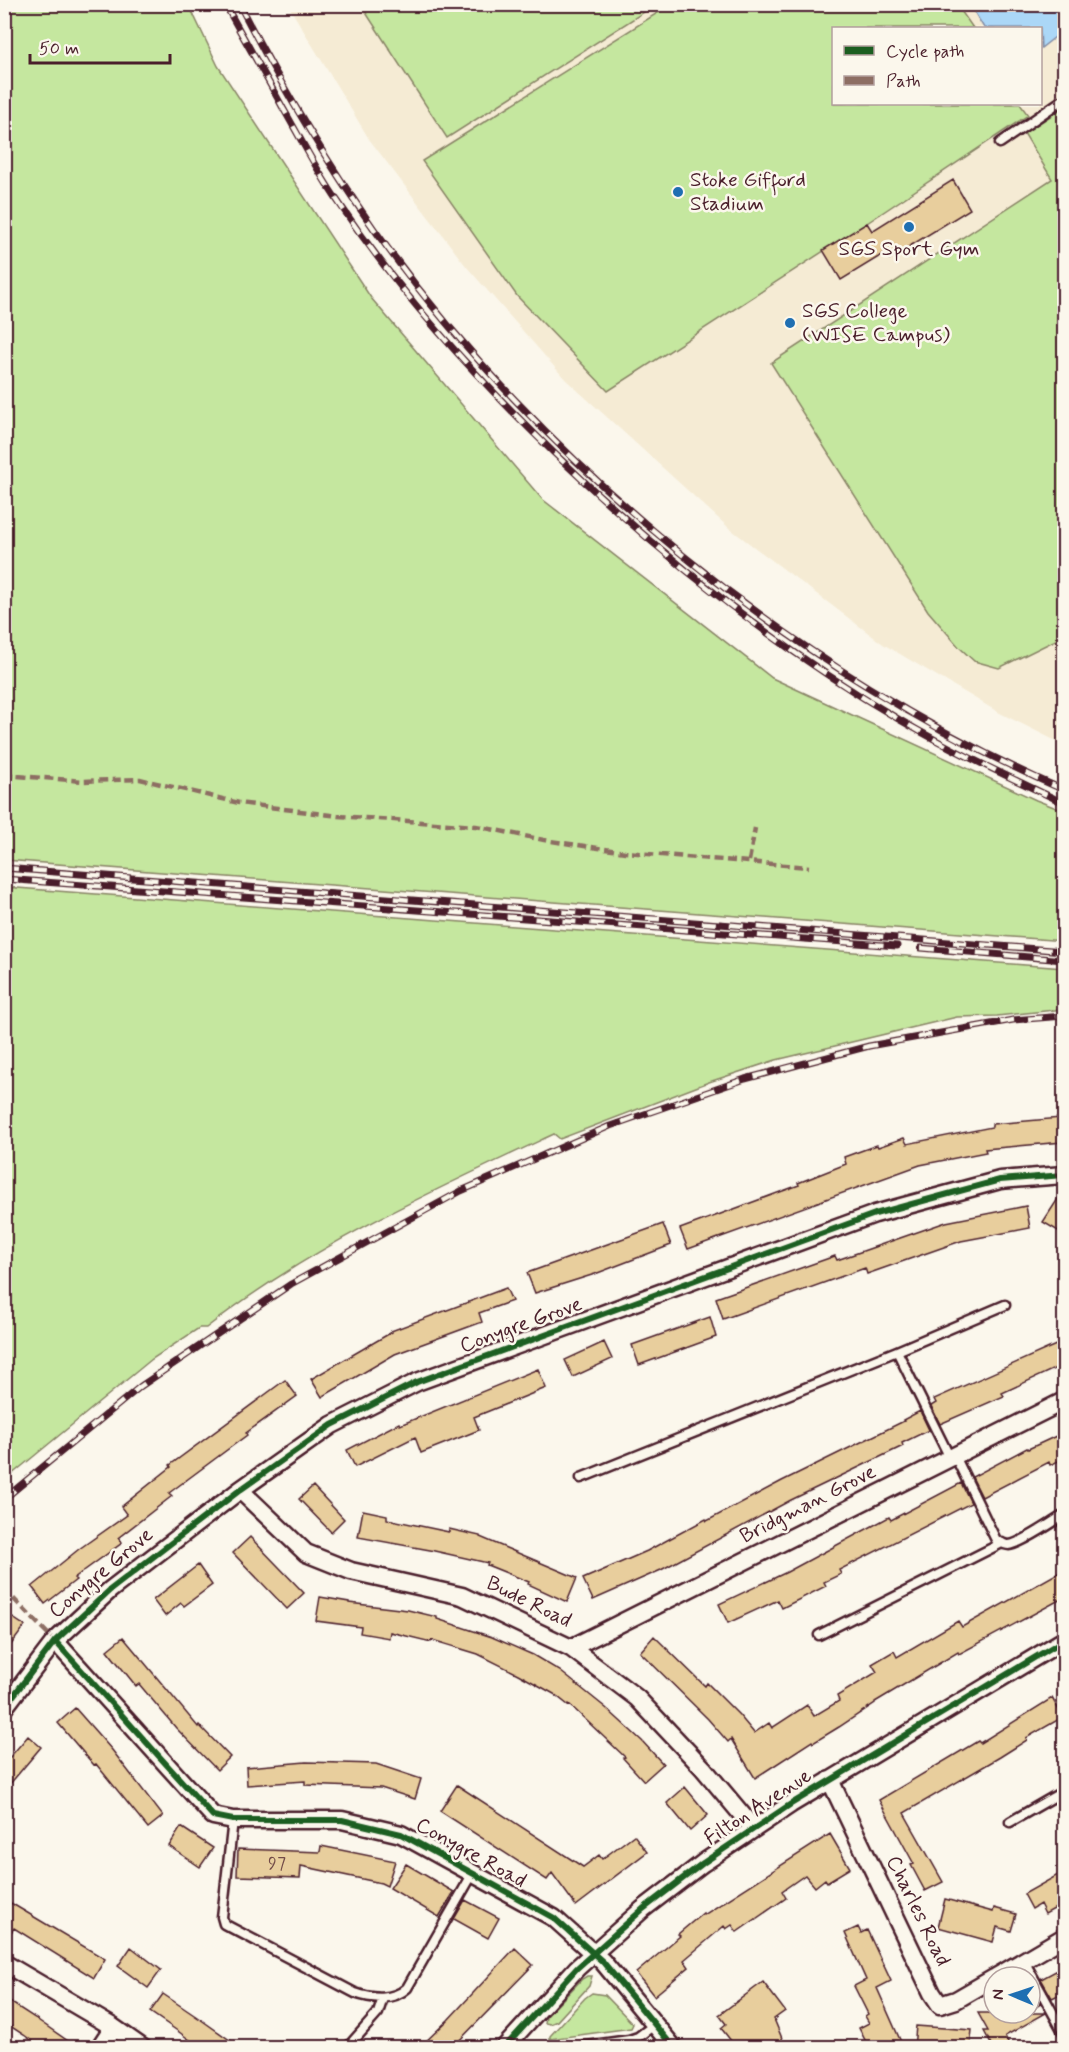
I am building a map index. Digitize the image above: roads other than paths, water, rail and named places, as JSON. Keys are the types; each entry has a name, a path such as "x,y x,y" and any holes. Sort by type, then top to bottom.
{"street":[{"name":"Conygre Grove","path":"4,1708 55,1641 110,1590 240,1490 332,1425 417,1382 875,1214 1000,1180 1065,1175"},
{"name":"Bridgman Grove","path":"571,1648 1065,1401"},
{"name":"Bude Road","path":"240,1490 306,1553 351,1571 462,1596 571,1648 637,1698 703,1768 754,1828"},
{"name":"Filton Avenue","path":"508,2043 594,1953 643,1909 703,1863 830,1780 1065,1640"},
{"name":"Conygre Road","path":"55,1641 213,1816 233,1820 342,1820 401,1834 554,1918 594,1953 674,2048"},
{"name":"Charles Road","path":"830,1780 940,2006 982,1985"},
{"name":"Charles Road","path":"1017,1965 1065,1937"},
{"path":"4,1963 113,2027 143,2048"},
{"path":"99,2048 113,2027"}],"lane":[{"path":"1000,143 1065,99"},
{"path":"581,1478 1005,1305"},
{"path":"897,1351 996,1540 1009,1545 1018,1542 1065,1515"},
{"path":"819,1635 1002,1543"},
{"path":"1010,1822 1064,1794"},
{"path":"233,1820 222,1917 224,1924 355,1993 372,1997 383,1998 400,1993 411,1982 473,1873"},
{"path":"1024,1961 1065,2033"},
{"path":"347,2048 378,2013 383,1998"},
{"path":"572,2048 629,2040 638,2037 654,2025"},
{"path":"508,2043 527,2048"}],"water":[{"path":"970,5 1064,5 1064,30 1042,47 1042,27 983,27"}],"railway":[{"path":"225,4 316,166 361,234 412,300 466,363 553,452 676,562 763,630 808,661 900,720 1064,803"},
{"path":"239,4 303,119 337,175 374,229 440,316 515,399 596,480 683,555 774,625 869,688 966,743 1064,790"},
{"path":"4,868 1064,951"},
{"path":"4,879 897,946"},
{"path":"921,948 1064,960"},
{"path":"4,1499 141,1386 291,1284 461,1191 610,1126 745,1079 869,1046 1013,1020 1064,1016"}],"place":[{"name":"Stoke Gifford Stadium","path":"678,192"},
{"name":"SGS Sport Gym","path":"909,227"},
{"name":"SGS College (WISE Campus)","path":"790,323"}]}
